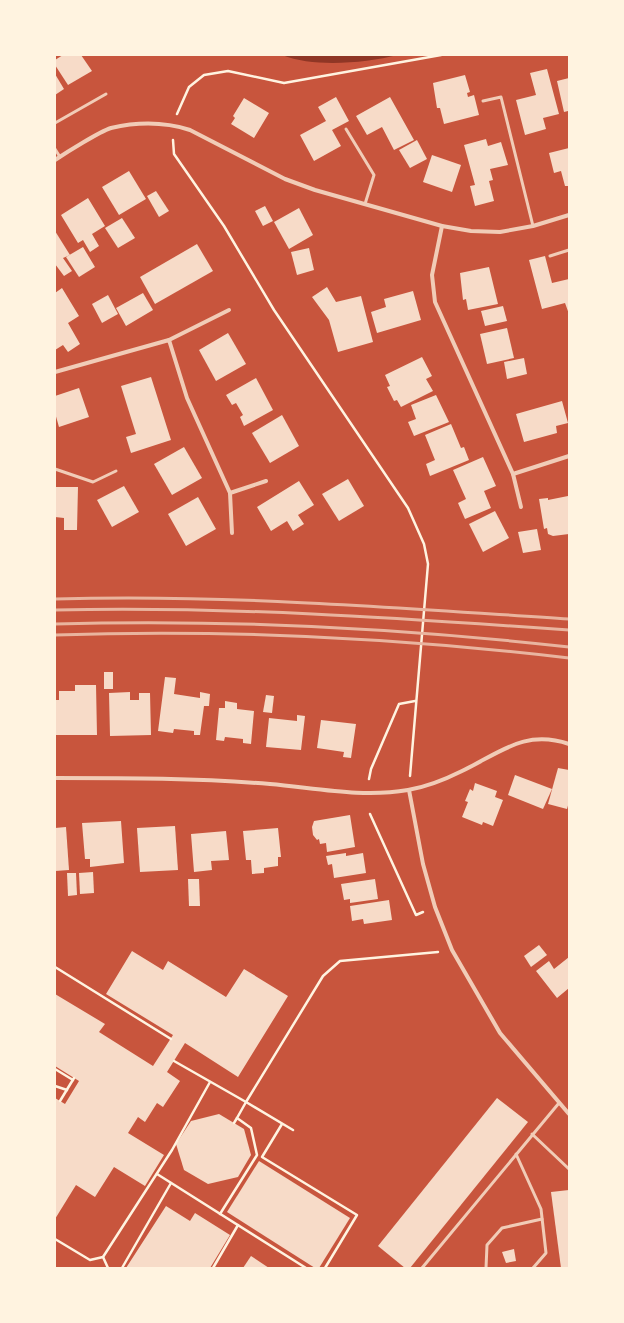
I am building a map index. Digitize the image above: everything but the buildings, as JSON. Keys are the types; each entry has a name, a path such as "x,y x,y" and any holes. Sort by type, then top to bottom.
{"street":[{"path":"55,160 110,128 139,124 174,125 190,130 285,179 315,190 442,226 471,231 500,232 533,226 569,215"},
{"path":"442,226 432,275 435,302 513,474 521,507"},
{"path":"55,372 169,340 229,310"},
{"path":"169,340 187,398 230,493 232,533"},
{"path":"513,474 569,456"},
{"path":"230,493 266,481"},
{"path":"55,778 175,778 270,784 362,794 409,790 461,772 500,749 518,742 556,740 569,744"},
{"path":"409,790 423,864 435,907 452,950 500,1033 569,1114"}],"lane":[{"path":"55,123 106,94"},
{"path":"483,101 501,97 533,226"},
{"path":"346,129 374,175 365,204"},
{"path":"55,149 60,157"},
{"path":"550,256 569,250"},
{"path":"55,469 93,482 116,471"},
{"path":"422,1268 559,1103"},
{"path":"532,1134 569,1170"},
{"path":"516,1154 541,1209 546,1253 533,1268"},
{"path":"486,1268 487,1245 502,1228 542,1219"}],"path":[{"path":"409,790 428,564 424,544 408,508 274,310 224,226 174,154 172,148 174,125 179,106 189,87 204,75 228,71 284,83 441,55"},
{"path":"369,779 371,769 399,704 416,701"},
{"path":"370,814 416,915"},
{"path":"234,1123 323,976 340,961 425,954 452,950"},
{"path":"55,967 171,1039"},
{"path":"174,1061 293,1130"},
{"path":"55,1069 73,1079 60,1101"},
{"path":"55,1239 90,1260 104,1257 157,1174 210,1082"},
{"path":"55,1086 66,1090"},
{"path":"220,1214 257,1155 251,1128 237,1118"},
{"path":"262,1157 282,1124"},
{"path":"257,1155 357,1216 325,1268"},
{"path":"157,1174 306,1268"},
{"path":"122,1268 171,1184"},
{"path":"213,1268 238,1225"},
{"path":"104,1257 108,1268"}],"shaded area":[{"path":"282,55 398,55 355,62 324,63 309,62"}],"railway":[{"path":"55,599 184,598 248,600 569,619"},
{"path":"55,610 119,609 248,611 377,617 569,630"},
{"path":"55,624 184,623 312,626 505,640 569,647"},
{"path":"55,635 119,633 248,634 377,640 569,658"}]}
